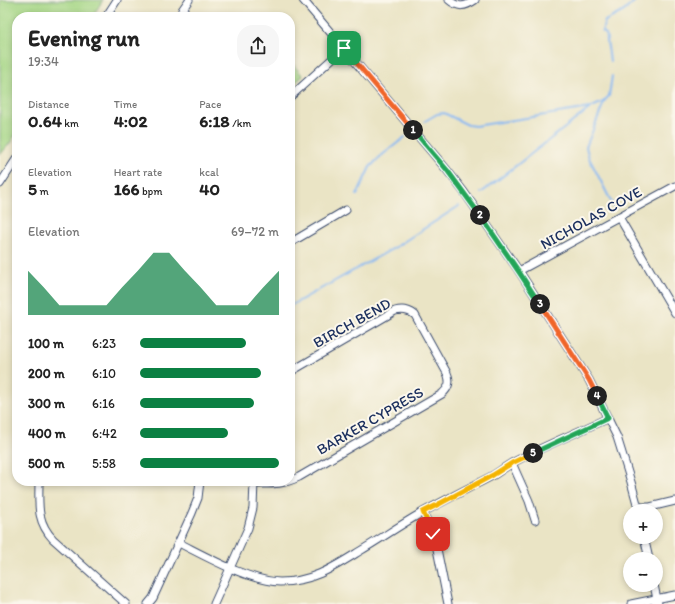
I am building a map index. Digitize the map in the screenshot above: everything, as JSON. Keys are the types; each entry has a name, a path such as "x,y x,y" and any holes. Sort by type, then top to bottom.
{"street":[{"path":"109,12 117,0"},
{"path":"182,10 189,0"},
{"path":"303,0 447,170 464,192 519,272 589,380 617,437 637,504"},
{"path":"449,0 460,6 466,5 475,0"},
{"path":"295,92 344,48"},
{"path":"0,184 12,166"},
{"name":"NICHOLAS COVE","path":"519,272 675,186"},
{"path":"295,240 346,210"},
{"path":"619,217 672,300 675,313"},
{"name":"BIRCH BEND","path":"295,369 395,311 406,310 415,315 447,373 449,385"},
{"name":"BARKER CYPRESS","path":"295,479 442,394 449,385"},
{"path":"179,543 231,568 268,581 290,581 311,577 333,568 423,512 493,475 512,463 608,418"},
{"path":"512,463 529,501 534,520"},
{"path":"40,486 39,510 41,521 45,529 53,539 126,604"},
{"path":"148,604 153,598 179,543 198,498 199,486"},
{"path":"214,604 244,539 251,517 254,486"},
{"path":"662,504 675,501"},
{"path":"423,512 433,534 448,604"},
{"path":"631,604 657,601 675,595"}],"green space":[{"path":"0,0 103,0 95,12 12,12 12,140 0,155"},
{"path":"295,67 303,76 295,83"}],"waterway":[{"path":"610,61 606,34 602,31 605,21 624,11 636,0"},
{"path":"425,121 437,114 444,113 468,125 475,126 590,108 603,102 609,96 612,76"},
{"path":"605,100 586,147 589,158 615,209"},
{"path":"481,193 589,109"},
{"path":"357,195 370,167 405,137"},
{"path":"295,303 394,248 459,206"}],"route":[{"path":"344,48 464,192 519,272 589,380 608,418 512,463 493,475 423,512 433,534"}]}
